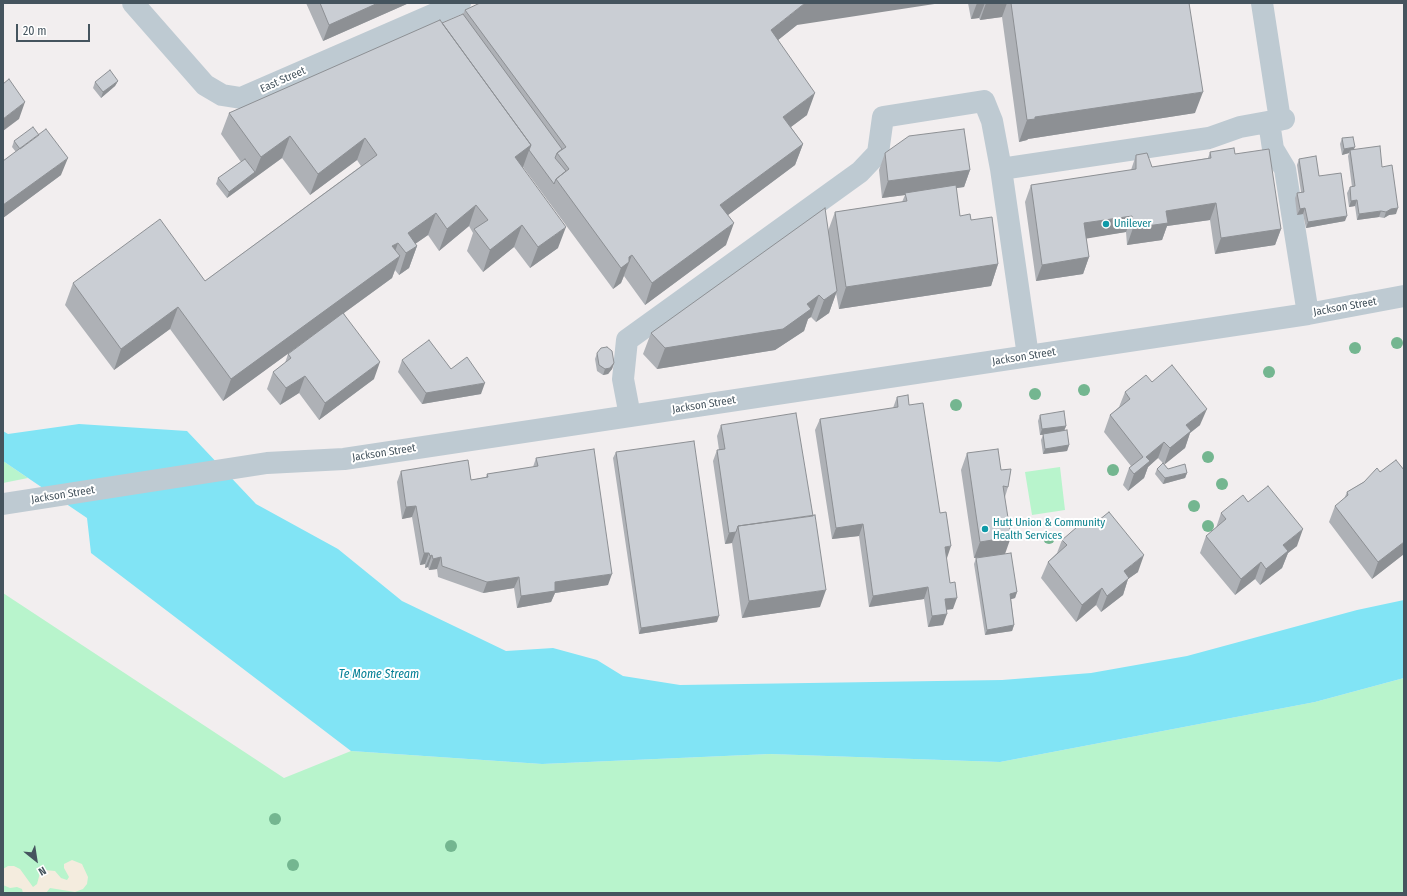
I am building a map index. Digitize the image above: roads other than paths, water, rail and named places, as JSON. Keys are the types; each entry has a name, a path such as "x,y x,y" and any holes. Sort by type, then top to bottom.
{"street":[{"name":"East Street","path":"133,3 206,84 222,95 241,98 460,3"},
{"path":"1262,3 1278,120 1274,149 1285,169 1308,314"},
{"path":"630,416 623,379 627,340 860,172 878,152 883,117 984,101 992,121 1001,169 1028,356"},
{"path":"1001,169 1209,138 1240,127 1278,120"},
{"name":"Jackson Street","path":"3,504 267,463 344,459 1308,314 1404,296"}],"water":[{"name":"Te Mome Stream","path":"79,424 187,431 256,504 338,549 402,601 506,651 553,648 597,660 623,676 680,685 1002,680 1091,673 1187,656 1357,610 1404,600 1404,678 1315,702 1000,762 770,754 542,764 351,751 91,553 87,518 3,461 3,431 8,434"}],"place":[{"name":"Unilever","path":"1106,224"},
{"name":"Hutt Union & Community Health Services","path":"985,529"}]}
